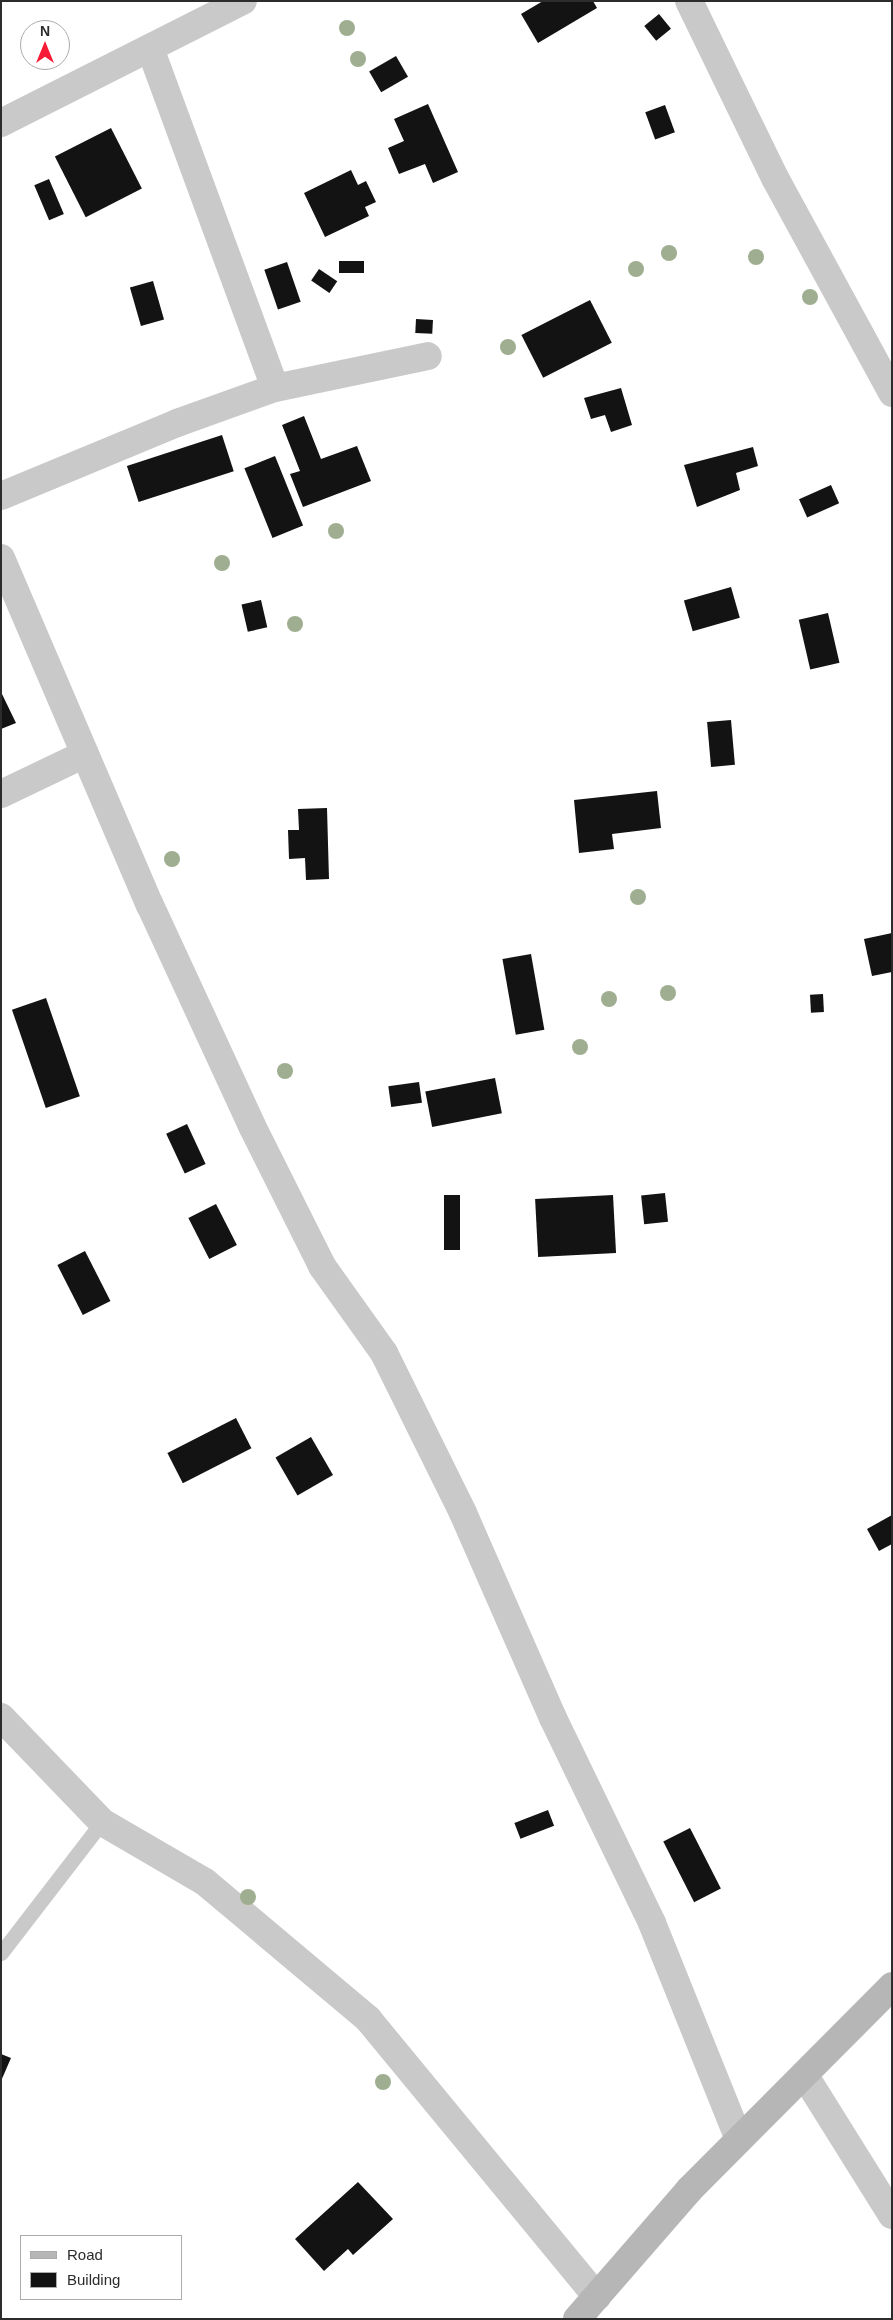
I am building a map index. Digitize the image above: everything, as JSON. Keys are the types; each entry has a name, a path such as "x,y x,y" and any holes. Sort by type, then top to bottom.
{"street":[{"path":"1,123 243,1"},
{"path":"689,1 775,178 892,393"},
{"path":"150,48 276,388"},
{"path":"1,496 176,423 276,388 428,356"},
{"path":"1,558 85,754 252,1126 322,1266 384,1353 462,1513 553,1718 652,1923 739,2139"},
{"path":"1,794 85,754"},
{"path":"1,1717 102,1822 205,1882 368,2019 597,2297"},
{"path":"577,2319 689,2190 805,2076 892,1986"},
{"path":"805,2076 892,2214"}],"lane":[{"path":"1,1953 102,1822"}],"building":[{"path":"543,1 593,1 597,8 538,43 521,14"},
{"path":"659,14 671,29 656,41 644,26"},
{"path":"396,56 408,77 381,92 369,72"},
{"path":"428,104 458,172 433,183 425,164 399,174 388,148 404,141 394,119"},
{"path":"665,105 675,132 655,139 645,112"},
{"path":"111,128 142,189 86,217 55,157"},
{"path":"351,170 358,185 366,181 376,202 365,207 369,216 325,237 304,193"},
{"path":"49,179 64,214 49,220 34,185"},
{"path":"339,261 364,261 364,273 339,273"},
{"path":"287,262 301,302 278,310 264,270"},
{"path":"319,269 337,281 329,293 311,281"},
{"path":"153,281 164,319 141,326 130,288"},
{"path":"590,300 612,343 543,378 521,335"},
{"path":"416,319 433,320 432,334 415,333"},
{"path":"621,388 632,425 611,432 605,415 591,419 584,398"},
{"path":"304,416 321,459 357,446 371,481 303,507 290,474 300,471 282,425"},
{"path":"222,435 234,471 139,502 127,466"},
{"path":"753,447 758,466 736,473 740,490 697,507 684,465"},
{"path":"275,456 303,526 272,538 244,468"},
{"path":"831,485 839,503 807,518 799,499"},
{"path":"731,587 740,618 693,631 684,601"},
{"path":"261,600 267,627 248,632 242,604"},
{"path":"828,613 839,663 810,669 799,620"},
{"path":"1,692 16,723 1,729"},
{"path":"731,720 735,765 711,767 707,722"},
{"path":"657,791 661,828 612,834 614,849 579,853 574,800"},
{"path":"327,808 329,879 306,880 305,858 289,859 288,830 299,830 298,809"},
{"path":"892,933 892,972 872,976 864,939"},
{"path":"531,954 544,1030 516,1035 502,959"},
{"path":"823,994 824,1012 811,1013 810,995"},
{"path":"46,998 80,1096 46,1108 12,1010"},
{"path":"495,1078 502,1113 432,1127 425,1092"},
{"path":"419,1082 422,1103 391,1107 388,1086"},
{"path":"187,1124 206,1164 185,1174 166,1134"},
{"path":"665,1193 668,1222 644,1224 641,1196"},
{"path":"444,1195 460,1195 460,1250 444,1250"},
{"path":"613,1195 616,1253 538,1257 535,1199"},
{"path":"216,1204 237,1245 209,1259 188,1218"},
{"path":"85,1251 110,1301 83,1315 57,1265"},
{"path":"236,1418 251,1448 183,1483 167,1453"},
{"path":"311,1437 333,1475 297,1496 275,1458"},
{"path":"892,1515 892,1544 879,1551 867,1529"},
{"path":"548,1810 554,1826 520,1839 514,1823"},
{"path":"690,1828 721,1889 694,1902 663,1842"},
{"path":"1,2054 11,2058 1,2081"},
{"path":"358,2182 393,2219 353,2255 348,2249 324,2271 295,2239"}]}
